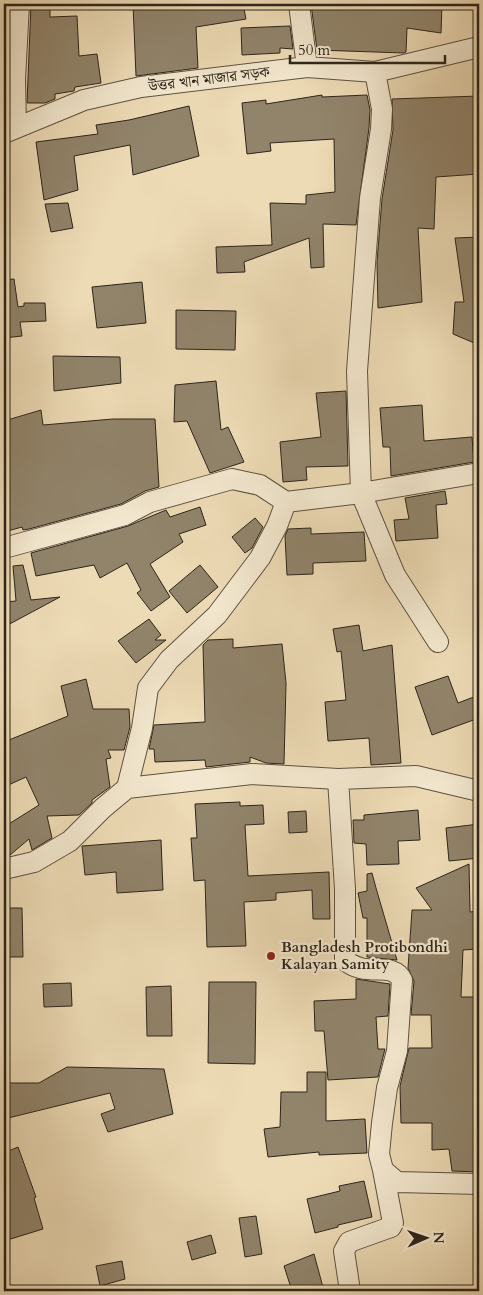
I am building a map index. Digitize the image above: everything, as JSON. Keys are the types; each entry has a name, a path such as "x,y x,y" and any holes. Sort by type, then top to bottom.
{"street":[{"path":"10,130 19,4"},
{"path":"299,4 307,67"},
{"name":"উত্তর খান মাজার সড়ক","path":"10,130 84,100 141,87 307,67 375,72 479,47"},
{"path":"375,72 382,109 382,129 370,198 357,371 361,492 395,575 438,642"},
{"path":"4,548 125,515 150,502 232,479 260,485 286,502 479,474"},
{"path":"127,788 142,728 148,688 169,660 217,614 260,558 277,526 286,502"},
{"path":"4,869 34,862 70,841 103,808 127,788 252,774 338,779 416,776 479,791"},
{"path":"338,779 344,888 345,960 360,970 393,970 399,972 402,980 397,1051 387,1088 378,1154 393,1223 391,1227 349,1242 344,1251 350,1291"},
{"path":"382,1170 397,1182 479,1184"}],"building":[{"path":"133,4 243,4 246,19 196,27 198,68 136,76"},
{"path":"311,4 442,4 441,33 407,28 406,52 404,53 317,50"},
{"path":"31,5 50,5 50,17 77,16 79,56 97,54 101,83 75,87 74,91 55,94 55,99 45,103 27,103"},
{"path":"290,26 293,49 280,48 280,53 242,55 241,28"},
{"path":"322,95 322,97 367,95 370,110 369,128 356,225 323,224 324,267 311,268 309,238 244,262 245,272 217,273 216,247 272,245 270,203 306,204 306,195 335,192 334,139 270,143 271,151 247,154 242,103 266,100 266,104"},
{"path":"479,96 479,130 475,153 479,153 479,174 436,177 434,229 418,228 422,302 378,308 377,262 382,199 393,130 392,99"},
{"path":"189,106 199,156 133,175 130,145 74,156 78,190 44,200 36,142 98,134 96,125 129,120"},
{"path":"68,203 73,228 51,232 45,204"},
{"path":"479,237 479,345 453,334 455,302 464,302 455,238"},
{"path":"14,279 18,307 24,306 24,303 45,303 46,321 20,322 22,336 4,338 4,280"},
{"path":"142,282 146,323 97,328 92,287"},
{"path":"176,310 236,311 235,350 176,349"},
{"path":"53,356 120,357 121,383 54,391"},
{"path":"216,381 221,430 228,427 244,462 210,473 187,421 174,422 175,385"},
{"path":"346,391 348,466 306,467 307,480 283,482 280,442 321,437 316,393"},
{"path":"422,405 424,441 472,437 474,462 391,476 390,447 383,447 380,408"},
{"path":"41,410 43,425 113,419 155,419 159,487 145,491 121,504 29,529 23,530 22,527 4,532 4,421"},
{"path":"445,491 447,504 436,505 438,538 396,541 394,520 409,519 405,498"},
{"path":"200,507 206,525 179,534 183,542 150,564 170,597 151,611 137,593 141,590 127,563 100,578 94,565 36,576 31,553 128,526 166,510 170,517"},
{"path":"255,518 263,527 252,548 245,553 232,537"},
{"path":"311,528 311,534 364,532 366,561 313,563 313,574 287,575 285,536 288,529"},
{"path":"23,565 31,600 60,597 4,627 4,602 16,601 13,566"},
{"path":"200,565 218,587 187,613 169,591"},
{"path":"149,619 161,635 155,640 166,640 136,663 118,641"},
{"path":"359,625 363,651 392,645 401,763 371,765 369,738 328,741 325,702 346,700 341,651 337,652 333,629"},
{"path":"233,639 233,648 282,644 286,683 284,764 266,763 250,757 250,762 206,767 205,760 155,762 154,749 149,749 154,725 205,722 203,645 208,640"},
{"path":"448,676 458,703 479,695 479,718 432,735 415,687"},
{"path":"86,679 93,709 129,709 130,727 124,750 108,750 111,758 106,759 110,787 92,800 92,803 79,815 47,816 52,838 32,850 29,839 10,855 4,843 4,827 39,805 26,777 4,787 4,742 68,716 61,686"},
{"path":"240,802 240,806 263,805 264,824 245,825 248,876 329,872 330,919 313,919 312,890 276,893 276,900 244,902 246,946 207,947 205,880 194,881 191,838 197,838 195,804"},
{"path":"418,810 420,840 398,841 399,864 367,865 366,844 354,843 353,820 364,820 364,815"},
{"path":"306,811 307,832 289,833 288,812"},
{"path":"479,824 479,858 449,861 446,828"},
{"path":"161,840 163,890 117,893 116,872 85,875 82,846"},
{"path":"469,864 470,912 479,911 479,949 463,950 461,997 479,997 479,1172 452,1171 449,1149 432,1150 432,1123 401,1123 400,1086 409,1048 432,1048 431,1015 411,1015 414,981 408,968 412,910 432,910 416,888"},
{"path":"372,873 397,960 367,957 367,918 363,918 358,893 367,891 367,874"},
{"path":"4,908 22,908 23,957 4,957"},
{"path":"356,979 390,984 388,1016 376,1017 378,1049 385,1049 378,1077 328,1080 324,1031 315,1031 314,1001 356,999"},
{"path":"209,982 256,982 255,1064 208,1063"},
{"path":"71,983 72,1006 44,1007 43,984"},
{"path":"171,986 172,1036 147,1036 146,987"},
{"path":"67,1067 164,1069 173,1114 108,1132 101,1114 115,1109 110,1093 4,1119 4,1083 39,1083"},
{"path":"307,1072 326,1072 326,1121 365,1119 367,1153 319,1155 319,1152 268,1157 264,1129 280,1127 281,1092 307,1092"},
{"path":"18,1147 36,1197 34,1198 43,1229 4,1241 4,1153"},
{"path":"364,1181 372,1217 315,1233 307,1199 340,1191 339,1186"},
{"path":"256,1216 262,1254 245,1257 239,1218"},
{"path":"211,1235 216,1253 192,1260 187,1242"},
{"path":"314,1254 324,1291 292,1291 284,1266"},
{"path":"122,1261 125,1279 100,1286 96,1266"}],"place":[{"name":"Bangladesh Protibondhi Kalayan Samity","path":"271,956"}]}
